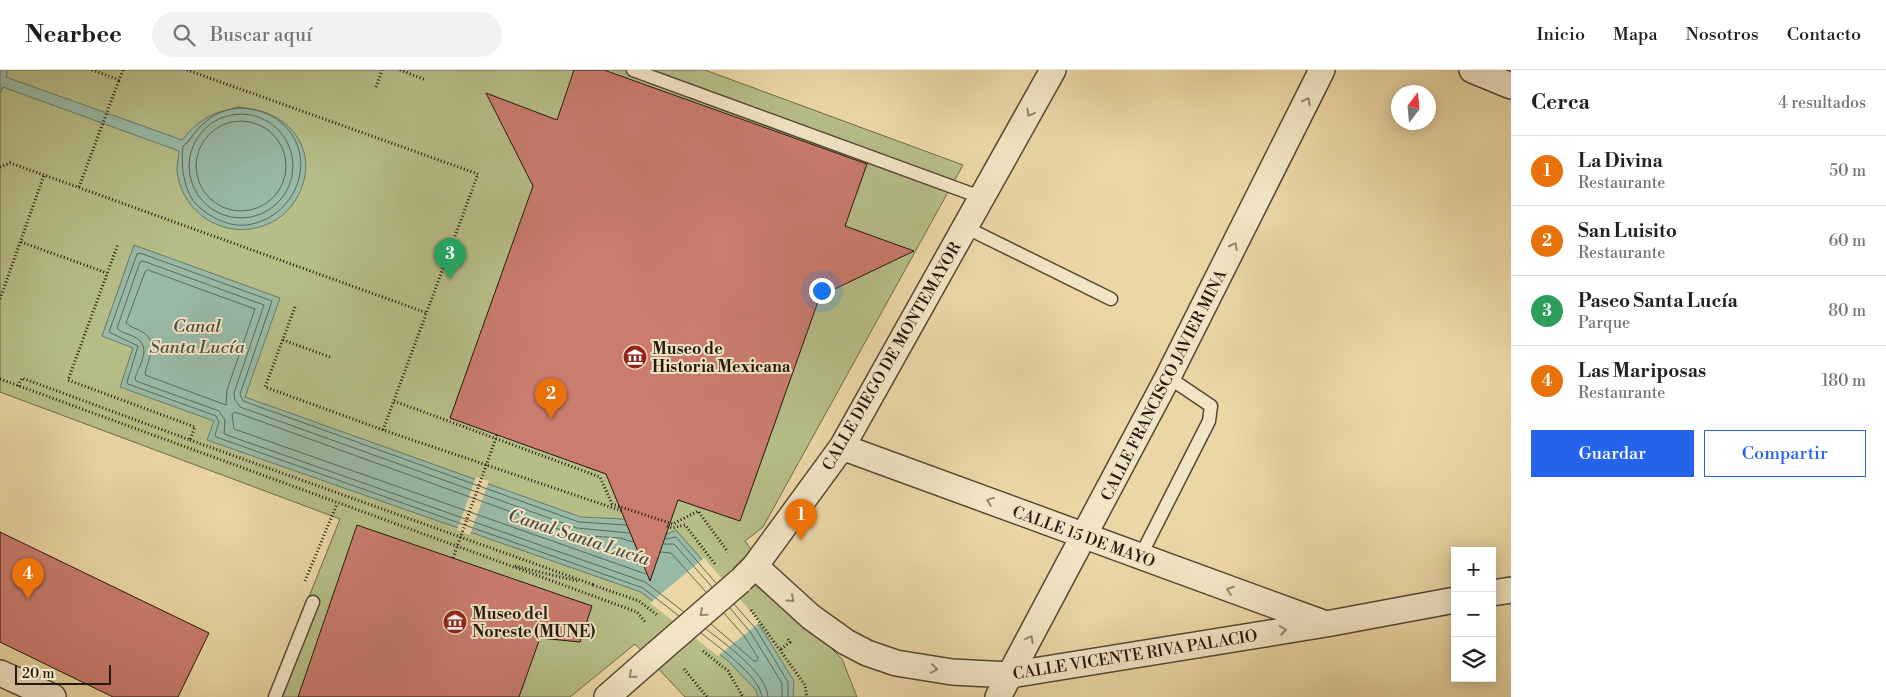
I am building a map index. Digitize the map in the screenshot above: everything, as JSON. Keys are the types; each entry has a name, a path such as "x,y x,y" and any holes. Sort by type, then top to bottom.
{"street":[{"name":"CALLE DIEGO DE MONTEMAYOR","path":"607,697 747,574 842,447 967,228 1053,70"},
{"name":"CALLE FRANCISCO JAVIER MINA","path":"998,697 1168,377 1322,70"},
{"path":"1472,70 1511,86"},
{"name":"CALLE 15 DE MAYO","path":"842,447 1326,624"},
{"name":"CALLE VICENTE RIVA PALACIO","path":"747,574 846,642 867,653 896,663 952,672 1010,675 1326,624 1451,601"},
{"path":"1496,592 1511,590"},
{"path":"0,673 53,697"}],"lane":[{"path":"632,70 983,198"},
{"path":"967,228 1111,300"},
{"path":"1140,557 1208,421 1211,406 1168,377"},
{"path":"275,697 313,602"}],"path":[{"path":"92,70 119,80"},
{"path":"79,187 123,70"},
{"path":"187,70 478,174 383,430"},
{"path":"376,87 382,70"},
{"path":"400,70 426,80"},
{"path":"0,167 10,163 427,313"},
{"path":"0,299 44,175"},
{"path":"21,242 107,273"},
{"path":"118,244 68,380 195,427 190,440"},
{"path":"295,307 265,387 383,430 622,510 668,523"},
{"path":"283,340 330,356"},
{"path":"18,386 22,378 639,601 661,619"},
{"path":"0,379 638,612 650,628"},
{"path":"395,400 600,477 612,504 622,510"},
{"path":"453,558 497,435"},
{"path":"500,562 594,585"},
{"path":"698,648 728,671 743,697"},
{"path":"781,649 805,685 807,697"},
{"path":"682,666 707,697"},
{"path":"737,697 739,689"}],"green space":[{"path":"0,70 705,70 963,165 763,527 745,541 796,613 842,659 857,697 685,697 635,644 570,697 269,697 340,519 0,392"}],"water":[{"path":"0,70 8,70 6,77 182,140 204,120 228,110 252,109 275,117 292,131 303,150 305,173 296,199 277,219 257,228 237,229 224,227 212,222 191,206 184,195 177,169 179,151 3,87 0,93"},
{"name":"Canal Santa Lucía","path":"134,245 280,298 245,397 581,517 623,519 667,534 676,530 760,626 794,681 793,697 758,697 756,690 727,660 641,592 207,440 214,421 120,387 133,348 102,336"}],"pier":[{"path":"476,477 489,481 470,535 457,530"},
{"path":"704,558 760,622 718,656 650,603"}],"building":[{"name":"Museo de Historia Mexicana","path":"574,70 604,70 867,164 845,226 914,251 820,296 740,521 678,500 650,581 606,474 450,418 533,186 486,93 557,120"},
{"name":"Museo del Noreste (MUNE)","path":"357,525 592,606 580,642 540,638 519,697 298,697"},
{"path":"0,532 209,633 178,697 113,697 0,642"}],"place":[{"name":"Paseo Santa Lucía","path":"450,279"},
{"name":"Museo de Historia Mexicana","path":"635,357"},
{"name":"San Luisito","path":"551,419"},
{"name":"La Divina","path":"801,540"},
{"name":"Las Mariposas","path":"28,599"},
{"name":"Museo del Noreste (MUNE)","path":"455,622"}]}
